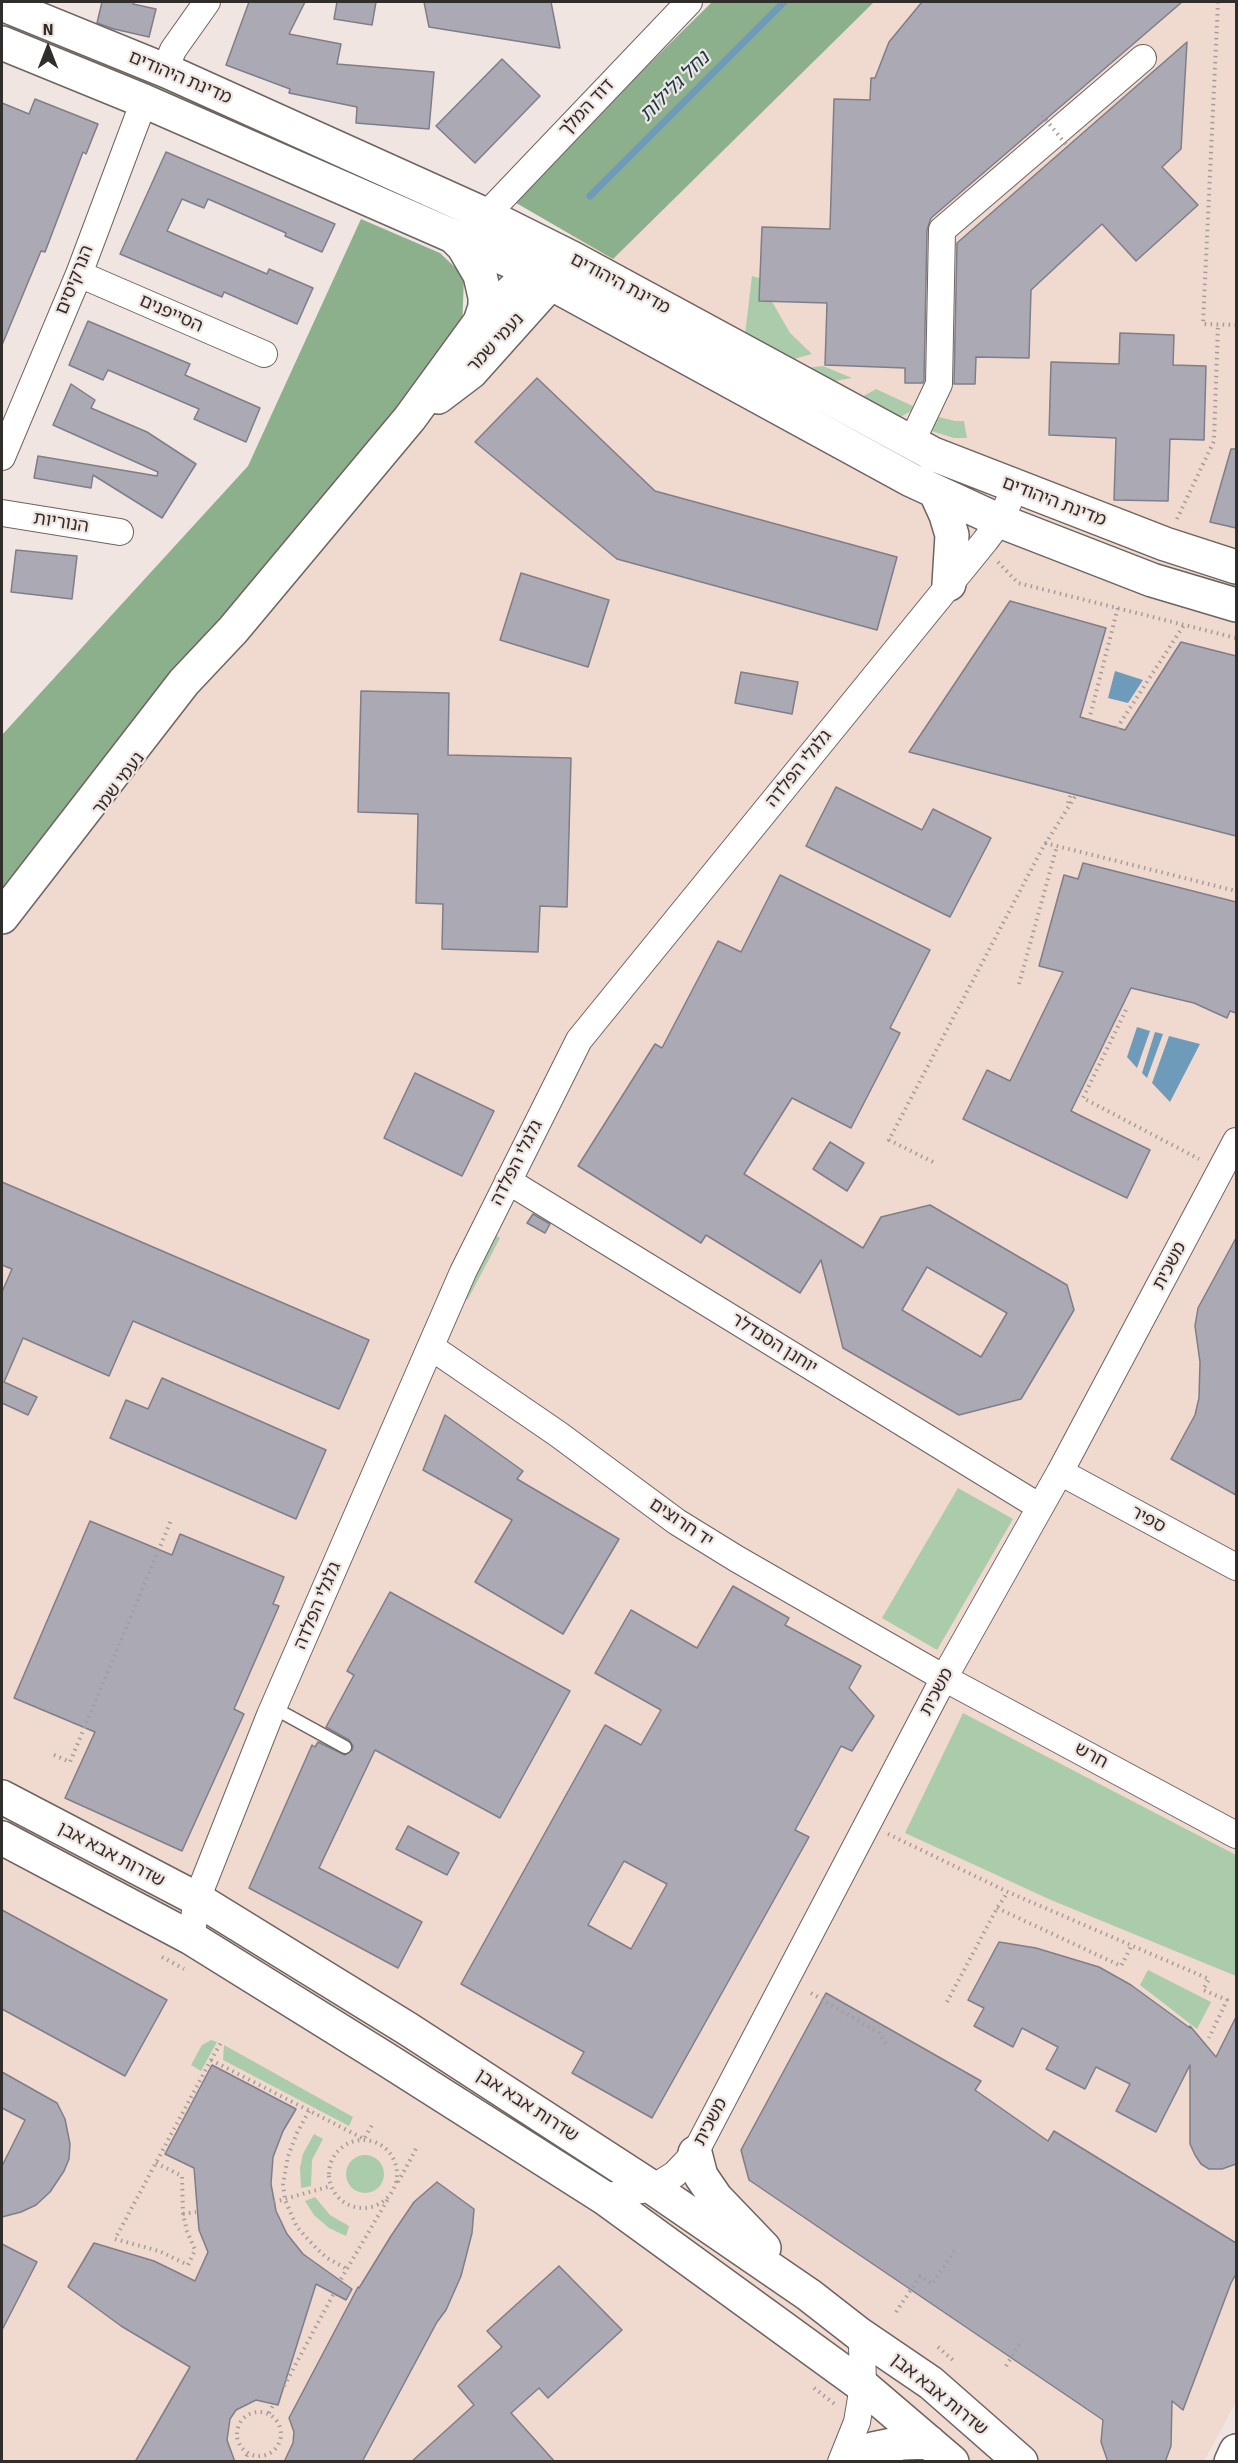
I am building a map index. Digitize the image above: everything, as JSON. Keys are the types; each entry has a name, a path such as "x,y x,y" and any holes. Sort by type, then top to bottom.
{"street":[{"path":"169,72 169,60 173,50 207,2"},
{"name":"דוד המלך","path":"486,215 688,2"},
{"name":"מדינת היהודים","path":"2,4 169,72 486,215 554,267 579,298 716,376 911,480 1000,521 1152,580 1236,605"},
{"name":"מדינת היהודים","path":"2,43 144,101 455,238 554,267 933,454 1165,544 1236,567"},
{"path":"911,443 939,384 942,231 1143,58"},
{"name":"הנרקיסים","path":"2,457 79,274 144,101"},
{"path":"455,238 468,254 480,275 485,297 485,308 480,322"},
{"name":"נעמי שמר","path":"410,417 471,372 523,315 554,267"},
{"name":"נעמי שמר","path":"2,916 184,682 233,630 410,417 480,322 554,267"},
{"name":"הסייפנים","path":"79,274 264,354"},
{"path":"523,315 548,304 579,298"},
{"name":"גלגלי הפלדה","path":"190,1938 197,1899 274,1708 463,1272 579,1040 1000,521 1016,486"},
{"path":"935,491 952,534 949,584"},
{"name":"הנוריות","path":"2,513 120,532"},
{"name":"נעמי שמר","path":"2,937 190,691 233,630"},
{"name":"משכית","path":"603,2198 653,2188 675,2174 695,2153 869,1825 944,1678 1060,1472 1226,1157"},
{"name":"יוחנן הסנדלר","path":"508,1181 1040,1507"},
{"name":"יד חרוצים","path":"432,1347 558,1434 677,1522 944,1678"},
{"name":"ספיר","path":"1060,1472 1236,1567"},
{"name":"חרש","path":"944,1678 1233,1833"},
{"name":"שדרות אבא אבן","path":"9,1810 197,1899 408,2029 653,2188 809,2295 859,2334 931,2383 1021,2462"},
{"name":"שדרות אבא אבן","path":"2,1838 190,1938 384,2058 603,2198 863,2386 940,2452"},
{"path":"695,2153 701,2176 716,2198 809,2295"},
{"path":"841,2462 857,2422 863,2386 862,2345 859,2334"},
{"path":"852,2462 873,2449 902,2443 940,2452"},
{"path":"1231,2462 1236,2451"}],"lane":[{"path":"274,1708 345,1747"}],"path":[{"path":"1218,2 1203,324 1236,325"},
{"path":"1042,115 1069,148"},
{"path":"1165,544 1214,441 1218,324"},
{"path":"994,558 1018,583 1236,638"},
{"path":"1089,720 1118,607"},
{"path":"1117,728 1184,625"},
{"path":"933,1162 889,1140 1073,794"},
{"path":"1045,843 1236,891"},
{"path":"1019,984 1057,846"},
{"path":"1126,1010 1083,1098 1226,1157"},
{"path":"54,1755 70,1762 172,1518"},
{"path":"869,1825 1008,1892 1209,1979 1203,1990 1227,2000 1209,2038"},
{"path":"947,2002 997,1908 1008,1892"},
{"path":"997,1908 1121,1966 1132,1945"},
{"path":"158,1954 189,1972"},
{"path":"811,1993 879,2033 888,2047"},
{"path":"156,2163 182,2176 183,2214 195,2250 188,2265 159,2251 115,2239 211,2060 222,2041"},
{"path":"211,2060 364,2139 383,2146 396,2161 398,2171 393,2191 386,2200 366,2208 345,2202 331,2186 329,2176 333,2158 346,2144 364,2139 372,2125"},
{"path":"309,2111 288,2156 283,2184 285,2200 297,2227 327,2258 347,2269"},
{"path":"341,2279 416,2149"},
{"path":"274,2202 331,2186"},
{"path":"183,2214 196,2212"},
{"path":"896,2312 920,2276 932,2284 956,2248"},
{"path":"284,2386 334,2293"},
{"path":"1006,2366 1022,2340"},
{"path":"938,2347 954,2361"},
{"path":"811,2386 857,2422"},
{"path":"269,2413 274,2403"},
{"path":"252,2413 269,2413 280,2427 280,2443 274,2451 266,2455 257,2456 248,2453 241,2447 237,2438 239,2425 244,2417 252,2413"},
{"path":"244,2462 248,2453"}],"shaded area":[{"path":"812,2 1236,2 1236,2402 1204,2461 2,2461 2,917 532,272"}],"green space":[{"path":"712,2 874,2 613,259 511,200"},
{"path":"2,19 513,239 506,249 2,27"},
{"path":"361,219 440,253 464,276 462,331 2,914 2,735 248,466"},
{"path":"752,276 763,279 767,293 790,333 812,354 783,362 744,343"},
{"path":"823,366 852,378 824,383 798,369"},
{"path":"876,389 917,408 900,417 858,399"},
{"path":"939,417 964,421 967,438 954,438 928,430"},
{"path":"494,1234 500,1238 468,1299 463,1301"},
{"path":"958,1488 1013,1519 937,1650 882,1618"},
{"path":"963,1713 1236,1855 1236,1976 1051,1900 905,1833"},
{"path":"1148,1970 1211,2002 1197,2029 1140,1985"},
{"path":"211,2040 217,2042 201,2071 191,2065 202,2045"},
{"path":"224,2045 353,2117 349,2126 223,2060"},
{"path":"314,2134 323,2139 312,2160 311,2186 301,2188 300,2168 303,2154"},
{"path":"365,2155 379,2160 384,2174 379,2188 365,2193 351,2188 346,2174 351,2160"},
{"path":"315,2197 330,2215 349,2226 346,2236 329,2228 314,2215 305,2201"}],"water":[{"path":"1115,671 1143,680 1128,703 1108,698"},
{"path":"1137,1027 1150,1031 1137,1068 1127,1057"},
{"path":"1155,1032 1163,1034 1147,1078 1142,1073"},
{"path":"1169,1036 1200,1044 1170,1102 1152,1083"}],"building":[{"path":"102,2 134,2 133,4 156,9 149,37 97,23"},
{"path":"249,2 305,2 289,34 341,44 337,64 434,72 429,129 356,123 357,107 289,93 290,89 226,65"},
{"path":"337,2 376,2 372,25 334,19"},
{"path":"424,2 551,2 560,48 429,27"},
{"path":"922,2 1182,2 931,218 927,230 924,380 923,383 905,383 905,368 825,365 827,303 759,301 762,227 830,229 834,99 870,100 871,78 875,78 889,42"},
{"path":"1187,42 1181,149 1162,167 1198,205 1136,261 1102,224 1031,290 1029,358 976,357 975,384 954,384 957,243"},
{"path":"502,59 540,96 475,163 436,126"},
{"path":"35,99 98,124 86,154 83,152 45,252 41,251 2,345 2,103 29,114"},
{"path":"166,152 335,224 322,252 285,236 286,233 208,199 204,208 182,199 167,231 267,274 269,269 313,288 297,324 224,292 222,297 120,254"},
{"path":"88,321 190,364 185,375 260,408 246,442 194,419 199,409 108,370 103,380 69,365"},
{"path":"1120,333 1174,335 1173,365 1206,366 1204,440 1170,439 1168,501 1114,500 1116,438 1049,435 1051,362 1119,364"},
{"path":"537,378 655,491 897,557 877,630 617,559 475,442"},
{"path":"71,384 95,400 91,408 147,432 196,464 162,518 93,475 91,488 34,478 38,456 157,476 158,472 53,425"},
{"path":"1231,449 1236,449 1236,528 1210,522"},
{"path":"16,550 77,556 72,599 11,592"},
{"path":"521,573 609,600 588,667 500,640"},
{"path":"1010,601 1106,628 1080,717 1125,730 1181,642 1236,656 1236,836 909,752"},
{"path":"741,672 798,682 792,714 735,703"},
{"path":"361,691 449,693 448,755 571,758 567,907 540,906 538,952 442,949 443,904 416,903 418,814 358,812"},
{"path":"836,787 922,830 933,809 991,838 950,917 806,846"},
{"path":"1083,863 1236,902 1236,1013 1230,1011 1227,1018 1194,1003 1131,988 1071,1111 1150,1150 1127,1198 963,1119 987,1070 1010,1081 1063,972 1039,966 1064,875 1078,879"},
{"path":"780,875 930,950 890,1028 900,1033 851,1128 792,1098 744,1174 863,1248 881,1217 930,1205 1067,1285 1074,1310 1021,1399 959,1415 843,1348 821,1260 800,1293 706,1235 701,1243 578,1166 655,1044 662,1048 718,941 741,952","holes":["927,1267 1007,1313 981,1357 902,1310"]},
{"path":"415,1073 494,1111 462,1176 384,1138"},
{"path":"830,1142 864,1163 847,1191 813,1169"},
{"path":"2,1182 369,1340 339,1409 133,1321 109,1376 23,1338 4,1382 37,1397 28,1415 2,1403 2,1292 12,1269 2,1265"},
{"path":"533,1214 550,1224 545,1233 527,1223"},
{"path":"1236,1238 1236,1495 1171,1459 1195,1415 1199,1398 1200,1362 1195,1326 1198,1308"},
{"path":"162,1378 326,1450 296,1519 110,1438 126,1400 148,1409"},
{"path":"445,1415 523,1471 517,1479 619,1539 563,1634 475,1582 512,1520 423,1470"},
{"path":"90,1521 172,1555 180,1534 284,1577 273,1604 279,1606 234,1709 244,1714 182,1851 65,1798 95,1732 14,1698"},
{"path":"733,1586 789,1618 785,1625 861,1666 849,1688 874,1716 852,1751 841,1746 795,1830 809,1837 652,2118 572,2073 584,2052 461,1984 605,1725 641,1745 661,1710 595,1673 631,1610 697,1648","holes":["624,1861 667,1884 631,1949 588,1925"]},
{"path":"390,1592 570,1691 500,1818 375,1750 319,1868 422,1922 398,1968 249,1888 312,1745 315,1747 318,1742 345,1755 352,1750 353,1746 349,1740 326,1727 354,1675 347,1671"},
{"path":"408,1826 459,1853 447,1875 396,1849"},
{"path":"2,1910 167,2000 125,2076 2,2009"},
{"path":"999,1942 1036,1948 1099,1967 1131,1985 1190,2028 1190,2026 1216,2057 1236,2017 1236,2164 1222,2169 1209,2169 1201,2164 1195,2155 1190,2144 1190,2065 1156,2132 1116,2111 1130,2084 1096,2067 1085,2089 1046,2069 1058,2047 1022,2028 1013,2047 974,2026 984,2008 968,2000"},
{"path":"826,1993 981,2081 975,2090 1048,2141 1054,2131 1236,2243 1236,2274 1183,2410 1172,2401 1171,2446 1165,2462 1108,2462 1101,2442 1103,2420 749,2180 741,2150"},
{"path":"212,2065 296,2109 283,2131 273,2157 271,2184 276,2211 287,2234 303,2254 352,2289 346,2300 316,2284 278,2405 256,2400 236,2410 230,2419 227,2440 235,2462 135,2462 190,2367 121,2326 68,2287 94,2243 154,2261 195,2281 208,2252 199,2230 194,2168 165,2154"},
{"path":"2,2072 57,2103 65,2119 70,2144 69,2159 64,2171 50,2192 36,2205 2,2217 2,2166 25,2120 2,2108"},
{"path":"437,2182 474,2209 472,2233 461,2276 446,2310 437,2322 362,2462 284,2462 293,2443 294,2432 289,2418 358,2287 414,2202"},
{"path":"2,2244 37,2262 2,2330"},
{"path":"559,2266 622,2330 548,2398 539,2388 511,2413 555,2462 411,2462 474,2405 458,2386 502,2347 487,2331"}],"waterway":[{"name":"נחל גלילות","path":"590,196 784,2"}]}
